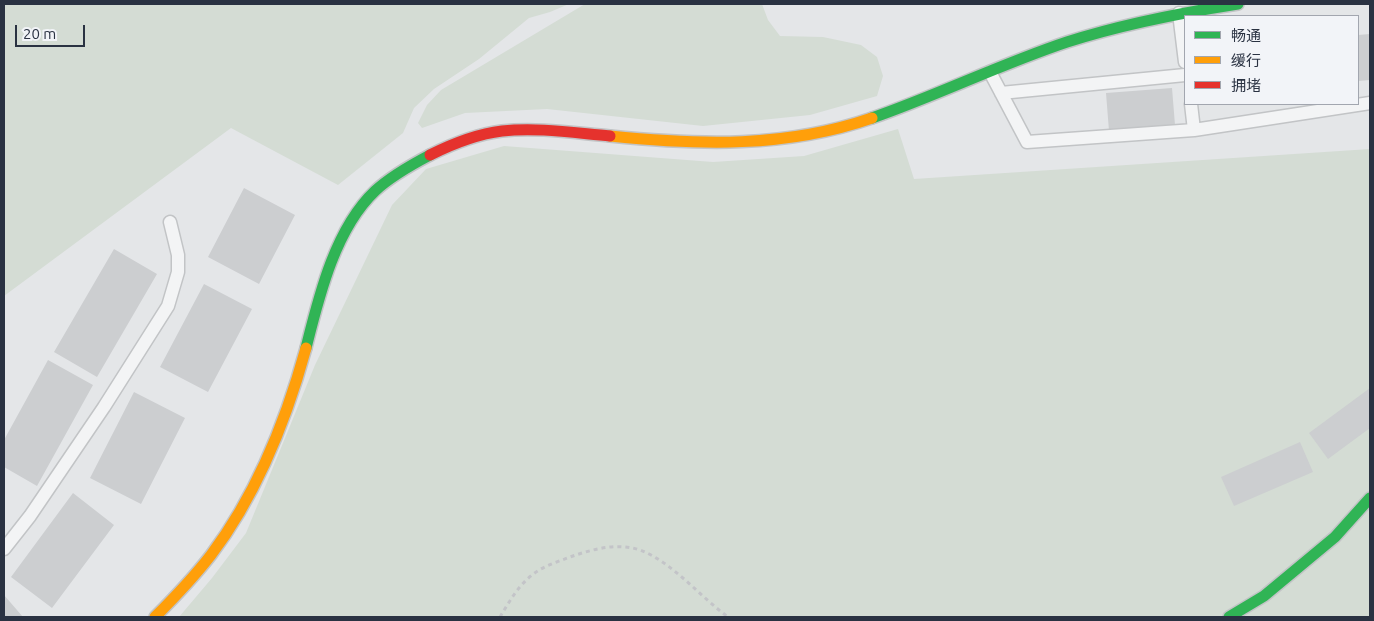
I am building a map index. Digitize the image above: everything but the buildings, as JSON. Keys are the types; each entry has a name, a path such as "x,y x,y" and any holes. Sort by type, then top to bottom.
{"street":[{"path":"155,617 212,553 241,509 281,427 298,377 330,264 340,240 373,192 405,169 451,146 500,131 585,134 687,142 729,143 790,138 838,128 905,106 1040,51 1094,33 1179,13 1238,4"},
{"path":"1229,617 1264,596 1335,537 1370,498"}],"lane":[{"path":"1179,13 1184,54"},
{"path":"990,72 1027,142 1194,130 1357,105"},
{"path":"1001,93 1184,75"},
{"path":"1191,105 1194,130"},
{"path":"4,549 30,516 104,407 168,306 178,272 178,255 170,222"}],"path":[{"path":"500,617 516,590 532,575 552,563 600,547 615,546 641,550 670,566 728,617"}],"shaded area":[{"path":"4,4 569,4 529,18 479,59 434,89 414,108 403,133 338,185 231,128 4,296"},
{"path":"585,4 762,4 768,20 780,36 823,37 861,45 877,57 883,76 877,96 810,115 703,126 547,109 465,113 422,128 418,123 427,105 441,90"},
{"path":"898,129 914,179 1370,149 1370,617 179,617 246,533 315,365 392,205 426,169 504,146 713,162 804,156"}],"traffic: fast":[{"path":"872,118 1067,42 1152,20 1238,4"},
{"path":"306,348 330,264 349,224 375,191 401,171 430,155"},
{"path":"1229,617 1264,596 1335,537 1370,498"}],"traffic: slow":[{"path":"610,136 676,141 742,142 807,135 840,128 872,118"},
{"path":"155,617 205,563 242,507 256,482 279,429 306,348"}],"traffic: jam":[{"path":"430,155 465,140 483,134 502,131 542,130 610,136"}]}
